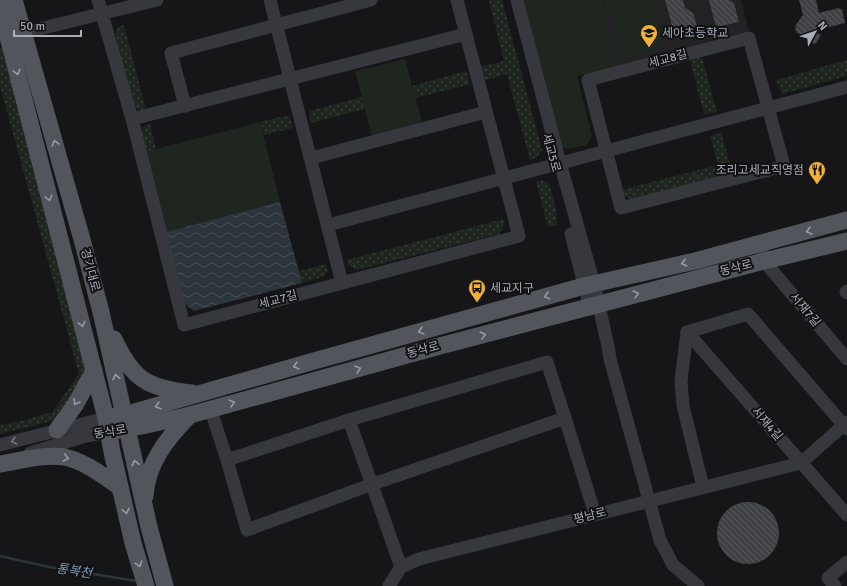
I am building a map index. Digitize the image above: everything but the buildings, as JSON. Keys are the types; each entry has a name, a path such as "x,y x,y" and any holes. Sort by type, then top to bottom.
{"main road":[{"name":"경기대로","path":"14,0 10,34 107,425 132,543 146,586"},
{"name":"경기대로","path":"0,6 83,243 112,357 149,527 165,586"},
{"name":"동삭로","path":"125,422 200,394 589,285 762,244 847,220"},
{"name":"동삭로","path":"125,422 190,415 436,347 764,261 847,241"},
{"path":"101,312 120,352 139,378 172,391 200,394"},
{"path":"57,430 75,405 94,372"},
{"path":"144,504 146,483 152,466 171,434 190,415"},
{"path":"107,425 125,422"},
{"path":"0,463 53,456 65,457 76,460 120,487"}],"street":[{"name":"세교7길","path":"98,0 132,119 184,325 519,236 457,0"},
{"path":"10,34 157,0"},
{"path":"270,0 342,283"},
{"path":"185,106 171,53 371,0"},
{"name":"세교5로","path":"511,0 557,164 594,306 608,346 610,359 660,540 673,564 698,586"},
{"name":"세교5로","path":"517,0 557,164"},
{"path":"132,119 466,34"},
{"name":"세교8길","path":"749,38 784,166 620,208 606,151 588,80 749,38"},
{"path":"328,225 847,87"},
{"path":"311,158 486,112"},
{"path":"762,244 764,261"},
{"name":"서재7길","path":"764,261 847,359"},
{"path":"703,487 683,406 681,381 687,332 748,314 846,425 801,463"},
{"name":"서재4길","path":"687,332 847,515"},
{"path":"227,460 349,420 547,362 595,514"},
{"path":"214,420 247,530 373,484 565,418"},
{"path":"349,420 373,484 401,567 389,586"},
{"name":"동삭로","path":"0,445 57,430 107,425"},
{"name":"동삭로","path":"0,463 86,436 107,425"},
{"name":"평남로","path":"401,567 419,559 801,463"},
{"path":"835,586 828,578 847,562"}],"shaded area":[{"path":"489,0 502,0 542,150 536,158 530,160 507,74 483,81 480,67 504,61"},
{"path":"524,0 602,0 618,66 577,76 592,136 587,145 567,149 560,146"},
{"name":"세아초등학교","path":"602,0 741,0 749,31 618,66"},
{"path":"610,0 652,0 664,47 623,59"},
{"path":"124,25 146,110 141,111 133,106 115,34 118,27"},
{"path":"0,48 2,49 46,204 88,373 60,419 0,434 0,425 18,422 52,412 79,374 0,86"},
{"path":"702,57 717,112 704,114 690,60"},
{"path":"405,59 422,122 372,136 355,71"},
{"path":"847,60 847,76 782,94 776,80"},
{"path":"466,71 470,84 416,98 412,86"},
{"path":"362,97 365,109 311,123 309,111"},
{"path":"289,115 293,128 264,135 260,122"},
{"path":"260,122 280,202 166,232 145,152"},
{"path":"150,124 156,149 145,152 141,132 144,126"},
{"path":"721,133 733,173 631,199 623,195 621,190 718,165 710,136"},
{"path":"542,180 550,185 556,210 557,225 548,227 536,181"},
{"path":"503,219 505,224 499,234 356,270 348,265 347,260"},
{"path":"326,264 328,271 323,277 302,283 299,271"}],"water":[{"path":"280,202 302,283 194,311 184,303 166,232"}],"waterway":[{"name":"통복천","path":"0,556 49,567 137,581"}],"place":[{"name":"세아초등학교","path":"649,48"},
{"name":"조리고세교직영점","path":"817,185"},
{"name":"세교지구","path":"477,303"}]}
